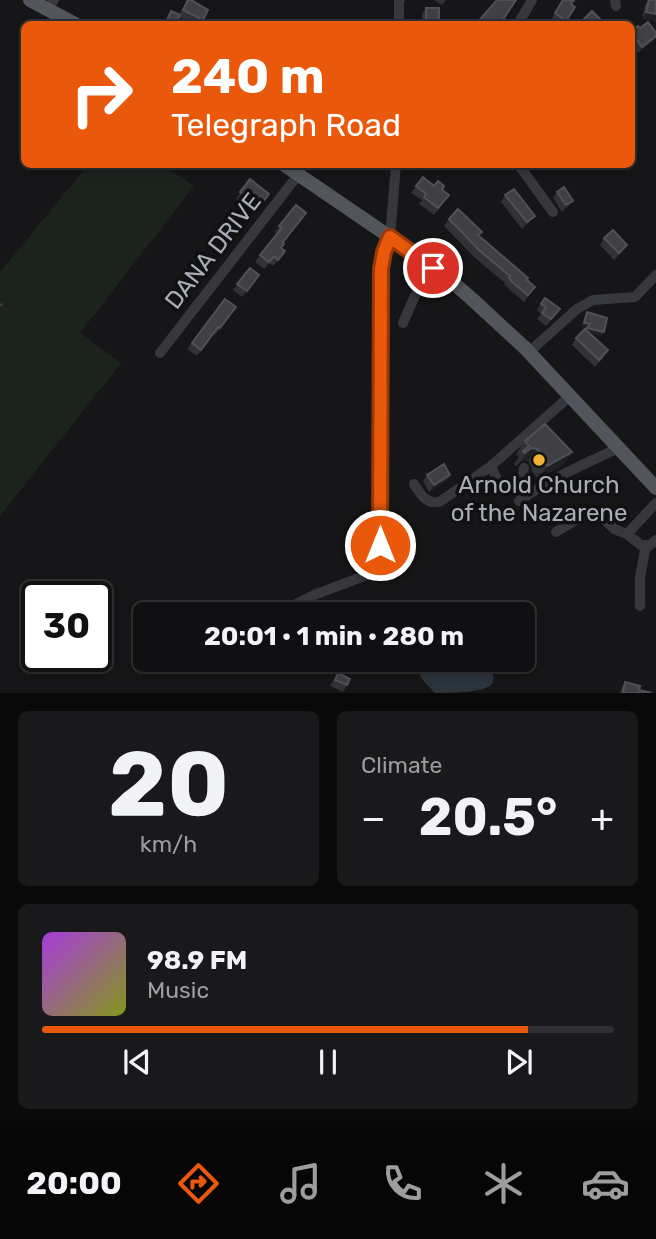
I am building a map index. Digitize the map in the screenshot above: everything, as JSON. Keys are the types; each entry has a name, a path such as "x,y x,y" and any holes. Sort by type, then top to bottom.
{"main road":[{"path":"30,0 51,5 71,21"},
{"path":"288,168 390,237 473,300 528,352 656,488"}],"street":[{"path":"399,21 400,0"},
{"path":"520,21 532,0"},
{"path":"300,602 372,573 379,553 381,269 390,237 396,168"},
{"path":"521,168 553,212"},
{"name":"DANA DRIVE","path":"160,353 298,175"},
{"path":"402,323 417,291 433,268"},
{"path":"528,352 577,309 593,300 635,297 656,275"},
{"path":"414,484 429,502 438,502 509,452 570,397"},
{"path":"519,501 564,472 619,448"},
{"path":"491,466 500,483 508,486 521,481 524,474 521,465 509,452"},
{"path":"627,534 656,503"},
{"path":"556,532 584,515 593,515 605,520 614,529 627,534 641,545 651,542"},
{"path":"640,607 640,578 651,542"}],"path":[{"path":"0,306 5,301"}],"shaded area":[{"path":"86,168 167,168 194,186 80,333 121,363 0,516 0,272"},
{"path":"419,672 492,672 493,682 490,686 477,690 435,693"}],"building":[{"path":"188,0 208,10 203,20 183,10"},
{"path":"497,0 516,0 502,21 479,21"},
{"path":"563,0 574,0 571,4 575,7 566,21 555,13"},
{"path":"649,0 656,0 656,14 646,12"},
{"path":"426,8 439,8 439,21 426,21"},
{"path":"171,11 180,15 177,21 166,21"},
{"path":"592,11 602,21 584,21"},
{"path":"648,22 656,33 656,36 642,47 635,37 635,28 638,26 640,28"},
{"path":"423,177 434,186 438,181 444,186 442,190 449,195 438,208 424,197 426,194 416,186"},
{"path":"250,179 269,194 262,203 252,195 249,199 240,192"},
{"path":"564,187 573,201 566,205 557,192"},
{"path":"514,189 535,216 527,222 505,195"},
{"path":"296,205 306,213 283,242 281,248 285,251 278,260 274,256 269,262 260,255"},
{"path":"458,209 482,232 478,235 528,278 535,287 528,295 449,219"},
{"path":"613,230 627,245 619,253 604,238"},
{"path":"250,268 259,275 247,291 237,284"},
{"path":"545,298 560,309 551,319 542,313 546,307 541,304"},
{"path":"225,299 236,307 201,350 192,343"},
{"path":"587,312 607,318 604,332 587,328 590,324 584,323"},
{"path":"585,329 608,350 599,360 576,338"},
{"path":"545,424 572,452 547,466 537,449 531,448 525,453 523,451 529,446 525,441"},
{"path":"444,464 450,475 434,485 427,475"},
{"path":"338,673 350,679 347,685 335,680"},
{"path":"625,682 640,686 639,690 652,693 623,693"}],"place":[{"name":"Arnold Church of the Nazarene","path":"539,460"}],"route":[{"path":"380,545 381,269 390,237 433,268"}]}
